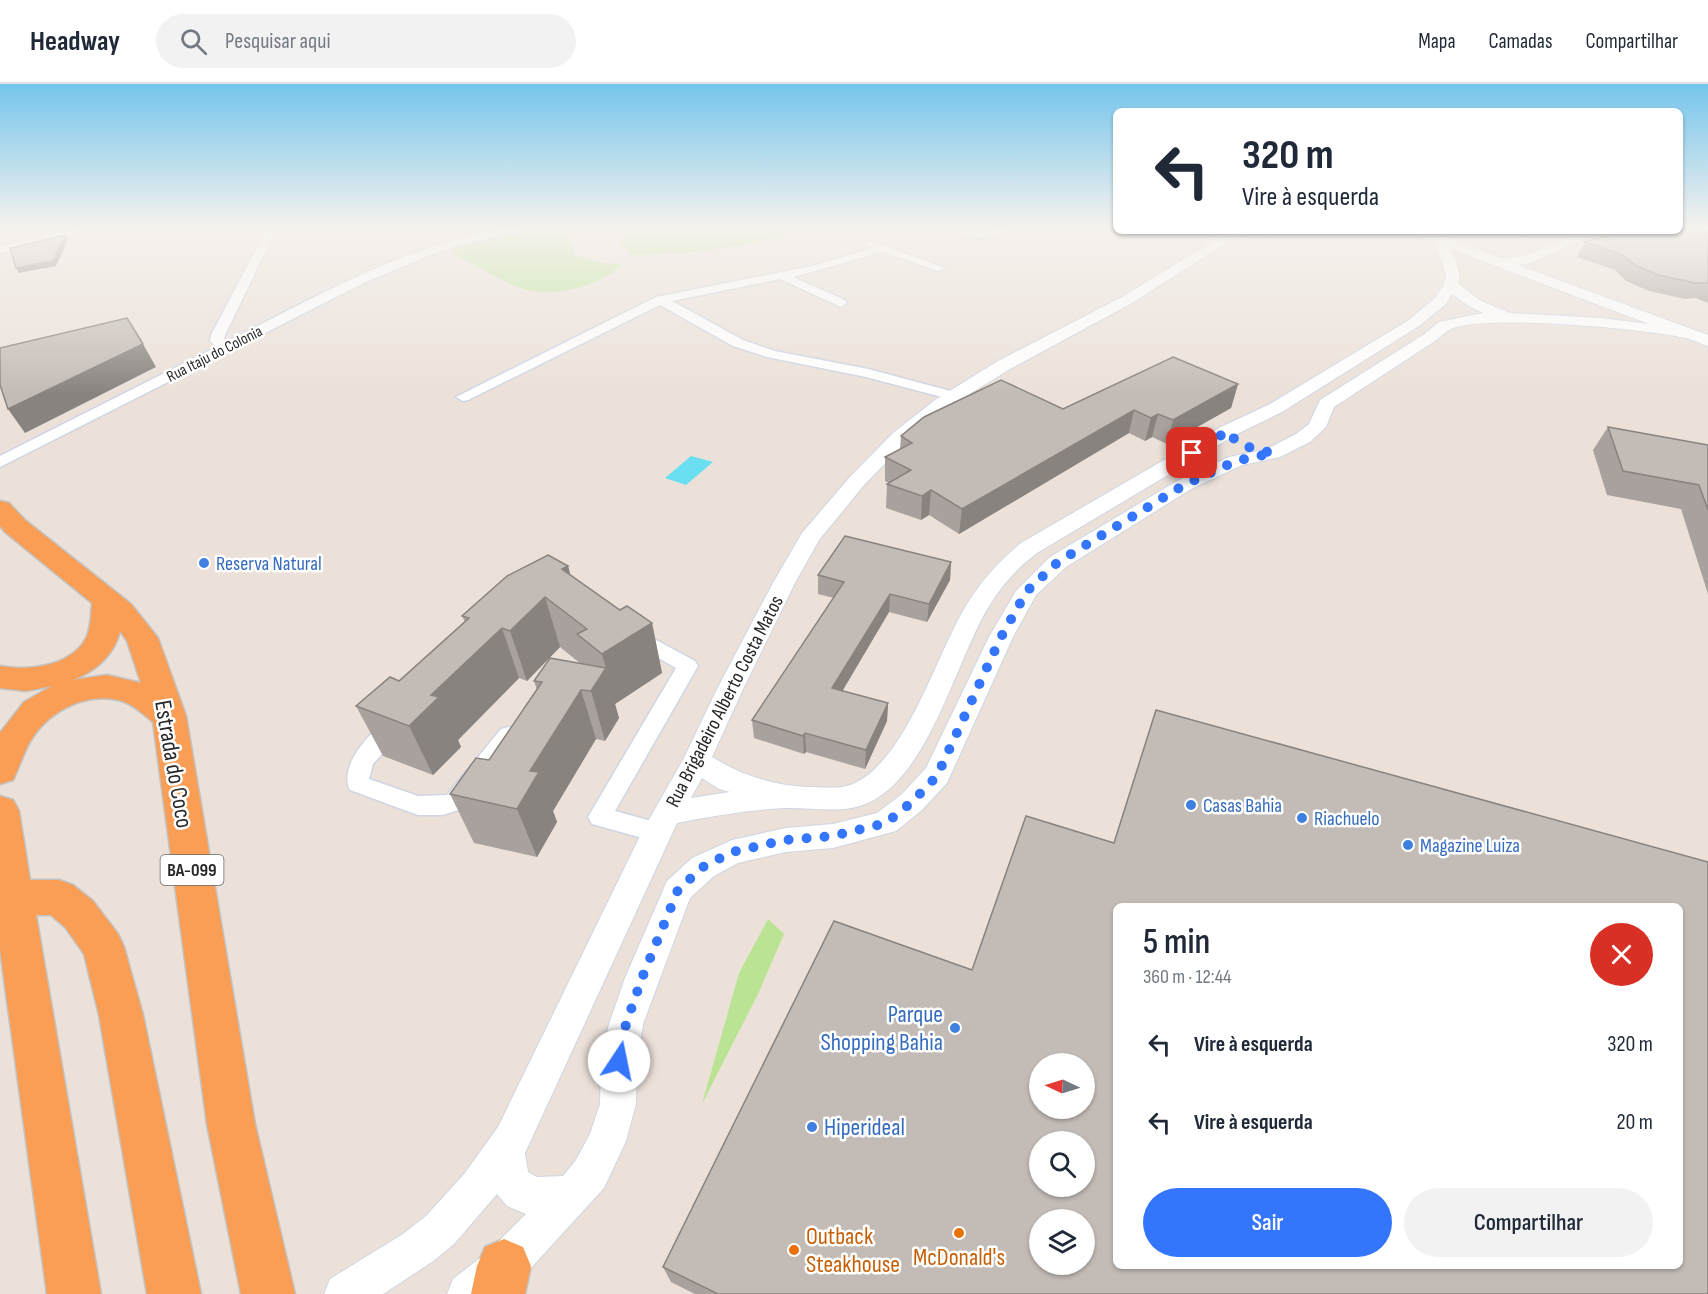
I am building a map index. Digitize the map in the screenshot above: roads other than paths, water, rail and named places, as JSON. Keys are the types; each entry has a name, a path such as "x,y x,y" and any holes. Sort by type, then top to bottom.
{"highway":[{"name":"Estrada do Coco","path":"0,509 15,526 120,611 142,638 169,716 231,1124 268,1294"},
{"path":"0,677 12,681 51,676 72,668 90,655 101,643 107,602"},
{"path":"0,770 15,738 27,720 47,705 72,692 102,685 117,687 137,693 169,716"},
{"path":"0,811 74,1294"},
{"path":"14,898 59,897 80,915 103,947 121,1015 174,1294"}],"street":[{"path":"225,347 217,341 218,335 245,282"},
{"name":"Rua Itaju do Colonia","path":"0,462 354,282"},
{"path":"464,397 660,300 749,282"},
{"path":"796,282 841,303"},
{"name":"Rua Brigadeiro Alberto Costa Matos","path":"345,1294 428,1240 457,1211 506,1150 520,1126 662,823 697,762 730,689 784,583 810,538 871,466 900,437 947,400 1004,365 1155,282"},
{"path":"610,621 688,666 600,817 662,823 702,807 786,797 827,800 861,794 886,776 917,733 977,606 1005,567 1029,548 1228,431 1276,408 1414,323 1441,301 1450,282"},
{"path":"1453,282 1457,292 1473,303 1498,313 1527,318"},
{"path":"1561,282 1708,341"},
{"path":"660,300 738,343 818,365 841,374 947,400"},
{"path":"1601,323 1615,318 1621,308"},
{"path":"490,1285 590,1174 607,1141 618,1104 619,1061 626,1024 678,890 703,867 732,852 786,840 833,836 886,823 912,802 937,776 1001,637 1027,591 1058,562 1184,485 1236,461 1273,453 1304,438 1317,427 1326,404 1429,338 1445,325 1487,317 1527,318 1601,323 1690,334"},
{"path":"1276,408 1308,417 1317,427"},
{"path":"1228,431 1232,438 1244,445 1273,453"},
{"path":"410,711 361,761 356,773 358,784 426,808 443,807 455,802 509,735"},
{"path":"697,762 729,781 786,797"},
{"path":"506,1150 510,1180 518,1191 532,1197 547,1198 573,1194"}],"water":[{"path":"691,456 713,462 686,485 665,478"}],"place":[{"name":"Reserva Natural","path":"204,563"},
{"name":"Casas Bahia","path":"1191,805"},
{"name":"Riachuelo","path":"1302,818"},
{"name":"Magazine Luiza","path":"1408,845"},
{"name":"Parque Shopping Bahia","path":"955,1028"},
{"name":"Hiperideal","path":"812,1127"},
{"name":"McDonald's","path":"959,1233"},
{"name":"Outback Steakhouse","path":"794,1250"}]}
